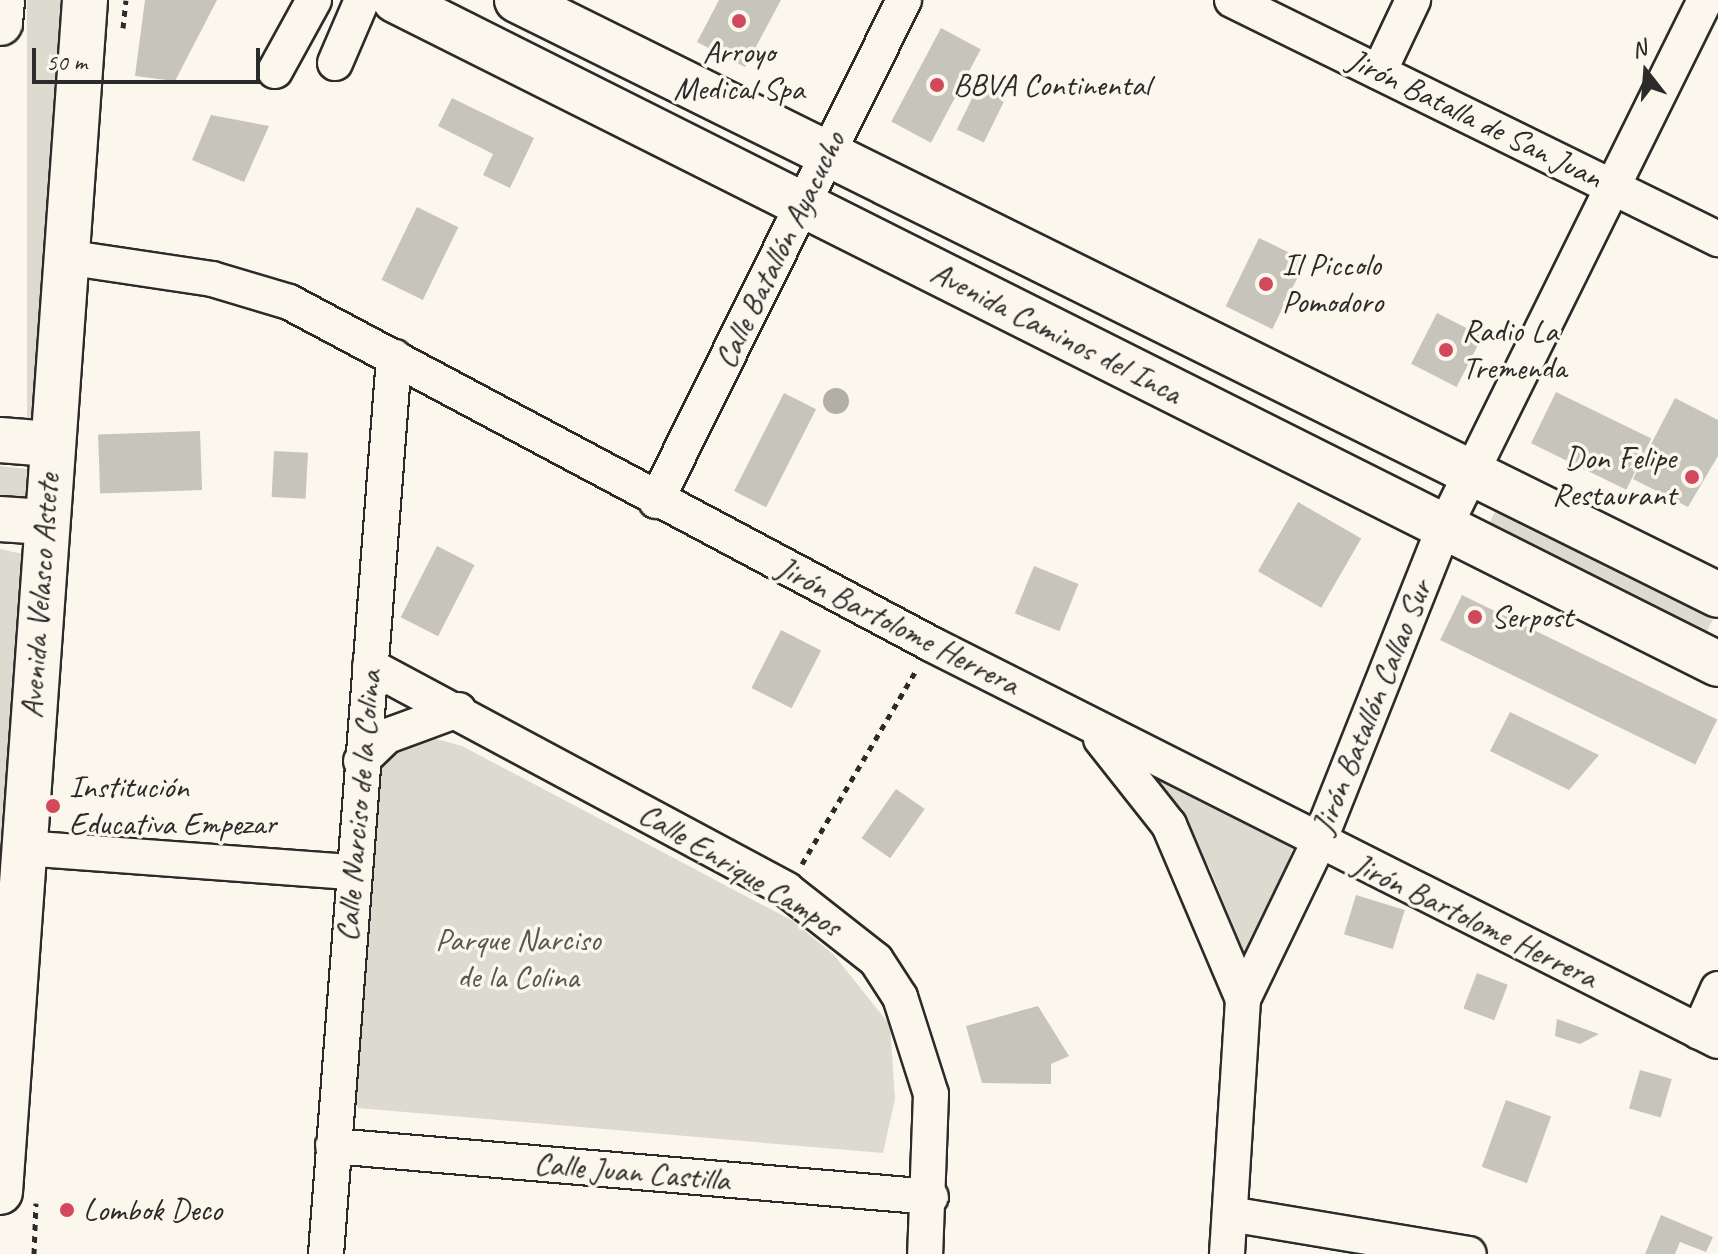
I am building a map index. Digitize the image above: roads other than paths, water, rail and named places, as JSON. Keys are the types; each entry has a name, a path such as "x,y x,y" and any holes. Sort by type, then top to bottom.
{"main road":[{"path":"0,23 2,0"},
{"name":"Avenida Velasco Astete","path":"0,1192 50,444 85,0"},
{"name":"Avenida Caminos del Inca","path":"395,0 804,204 1442,532 1718,664"},
{"name":"Avenida Caminos del Inca","path":"517,0 1718,595"},
{"path":"0,440 50,444"},
{"path":"0,519 45,522"}],"street":[{"path":"275,71 314,0"},
{"path":"335,63 362,0"},
{"name":"Calle Batallón Ayacucho","path":"656,501 904,0"},
{"name":"Jirón Batalla de San Juan","path":"1232,0 1718,239"},
{"path":"1379,72 1413,0"},
{"name":"Jirón Batallón Callao Sur","path":"1227,1254 1243,999 1318,844 1442,532 1705,0"},
{"name":"Jirón Bartolome Herrera","path":"65,257 212,279 289,302 656,501 931,644 1078,717 1318,844 1708,1036"},
{"name":"Calle Narciso de la Colina","path":"326,1254 394,357"},
{"name":"Calle Enrique Campos","path":"370,666 458,710 787,890 856,940 900,997 931,1094 931,1197 925,1254"},
{"path":"361,761 387,736 458,710"},
{"path":"1078,717 1128,766 1169,825 1243,999"},
{"path":"23,848 353,872"},
{"path":"1708,1036 1718,989"},
{"name":"Calle Juan Castilla","path":"333,1146 931,1197"},
{"path":"1230,1214 1469,1254"}],"place":[{"name":"Arroyo Medical Spa","path":"739,21"},
{"name":"BBVA Continental","path":"937,85"},
{"name":"Il Piccolo Pomodoro","path":"1266,284"},
{"name":"Radio La Tremenda","path":"1446,350"},
{"name":"Don Felipe Restaurant","path":"1692,477"},
{"name":"Serpost","path":"1475,617"},
{"name":"Institución Educativa Empezar","path":"53,806"},
{"name":"Lombok Deco","path":"67,1210"}],"park label":[{"name":"Parque Narciso de la Colina","path":"518,960"}]}
